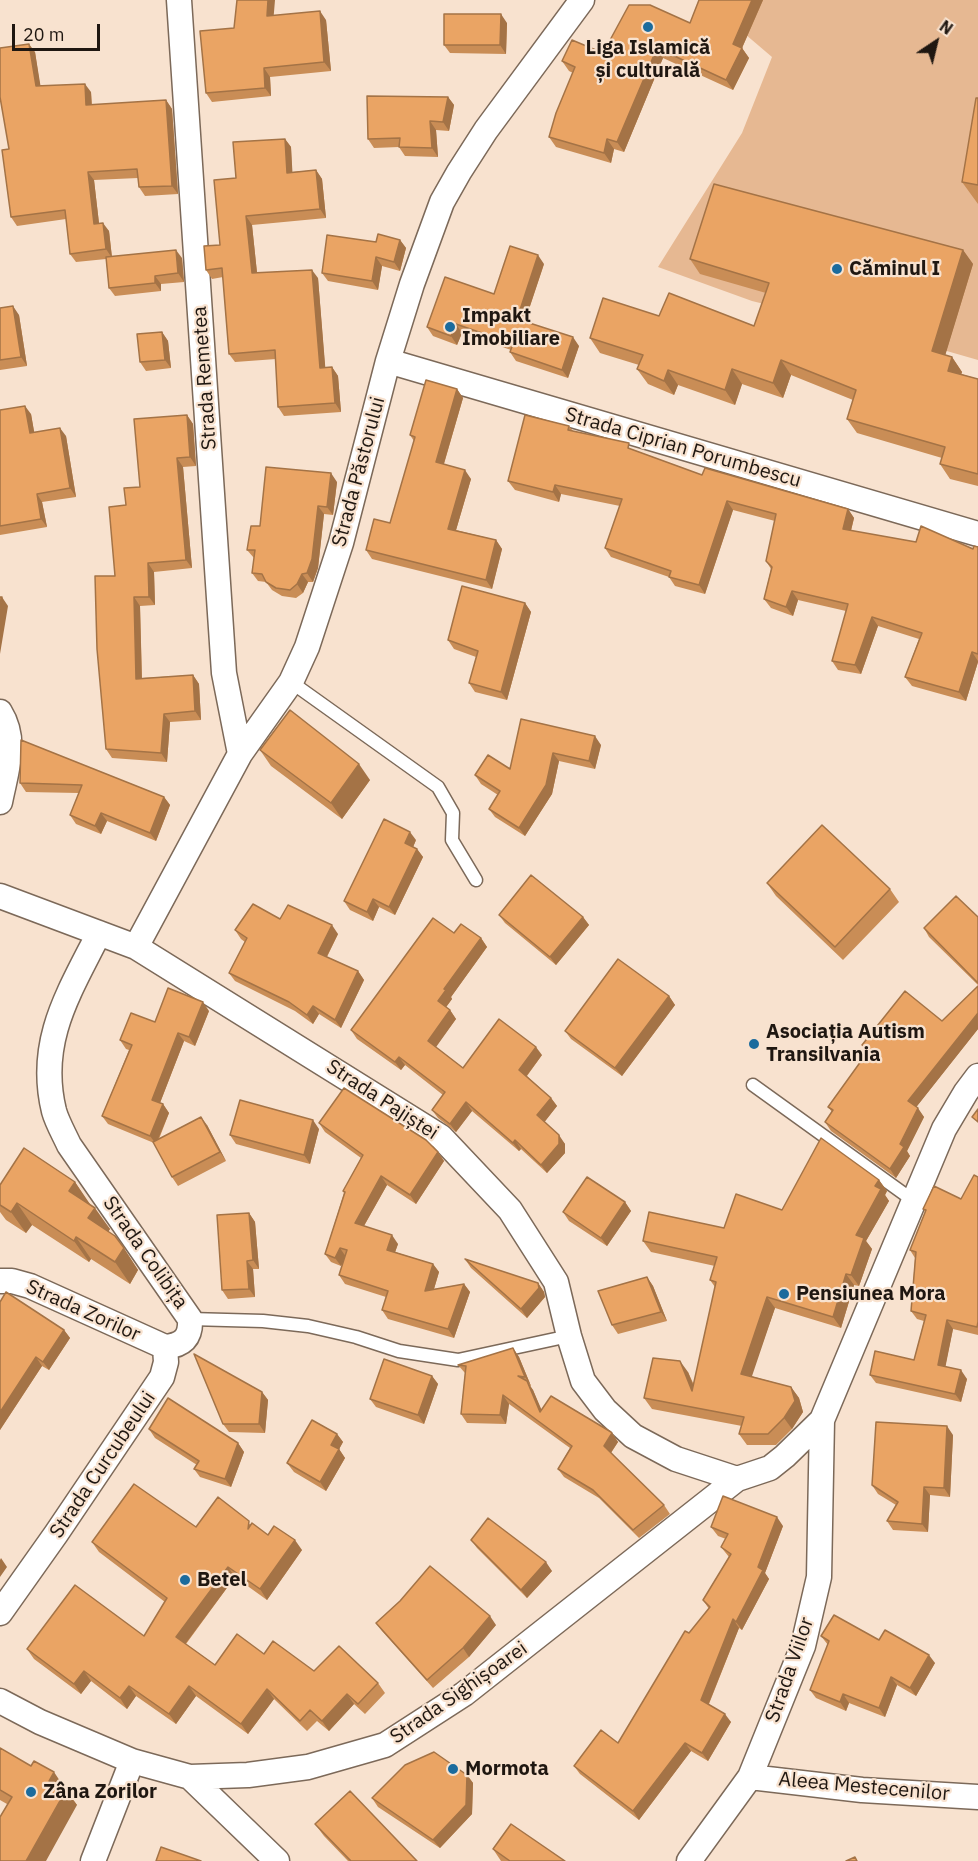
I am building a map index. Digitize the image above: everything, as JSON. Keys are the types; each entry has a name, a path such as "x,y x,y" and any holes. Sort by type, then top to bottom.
{"street":[{"name":"Strada Remetea","path":"179,0 224,673 240,754"},
{"name":"Strada Păstorului","path":"136,947 240,754 291,682 307,647 341,543 388,361 431,231 453,182 486,130 582,0"},
{"name":"Strada Ciprian Porumbescu","path":"388,361 978,534"},
{"path":"0,712 11,736 0,802"},
{"name":"Strada Pajiștei","path":"0,896 136,947 441,1137 510,1210 556,1282 583,1381 605,1410 633,1437 676,1459 737,1479"},
{"name":"Strada Colibița","path":"99,933 62,1007 50,1044 49,1080 54,1113 69,1145 190,1319"},
{"path":"737,1479 770,1468 822,1420 944,1129 978,1076"},
{"name":"Strada Zorilor","path":"0,1281 12,1281 30,1286 165,1347"},
{"path":"165,1347 175,1346 185,1340 191,1329 190,1319"},
{"name":"Strada Curcubeului","path":"0,1613 162,1377 166,1362 165,1347"},
{"name":"Strada Viilor","path":"688,1861 750,1777 803,1646 819,1577 822,1420"},
{"name":"Strada Sighișoarei","path":"0,1701 40,1722 132,1761 190,1777 248,1775 308,1767 385,1746 464,1694 737,1479"},
{"path":"93,1861 132,1761"},
{"path":"190,1777 277,1861"},
{"name":"Aleea Mestecenilor","path":"750,1777 862,1790 978,1797"}],"lane":[{"path":"291,682 438,787 453,813 452,840 476,880"},
{"path":"753,1085 914,1201"},
{"name":"Strada Colibița","path":"190,1319 263,1321 308,1326 356,1337 399,1351 458,1360 569,1336"}],"shaded area":[{"path":"705,0 978,0 978,360 752,301 658,267 742,133 772,57"}],"building":[{"path":"237,0 268,0 267,16 320,11 324,62 264,68 265,88 206,93 200,31 234,28"},
{"path":"699,0 752,0 733,44 742,48 726,80 657,48 617,142 607,139 604,153 549,137 575,67 562,61 572,40 603,53 629,5 650,5 690,23"},
{"path":"444,14 501,14 500,45 444,45"},
{"path":"29,44 36,86 85,84 86,105 166,100 172,186 139,187 137,169 88,172 94,224 103,223 106,249 70,254 65,210 11,217 2,150 9,149 0,97 0,48"},
{"path":"367,96 448,97 443,122 430,121 432,148 399,147 400,138 368,139"},
{"path":"976,98 978,98 978,185 962,182"},
{"path":"285,139 287,173 316,170 320,209 246,216 252,273 312,270 320,368 332,367 335,403 278,407 275,350 229,354 222,268 206,270 204,246 220,245 214,180 236,178 233,142"},
{"path":"714,184 963,250 932,351 952,357 948,371 978,379 978,474 940,464 945,447 847,419 856,390 781,360 773,383 732,369 725,390 668,370 664,381 637,369 643,355 590,338 603,298 659,316 669,293 754,326 769,283 690,259"},
{"path":"378,234 400,240 394,262 376,257 372,281 322,273 327,235 376,242"},
{"path":"510,246 538,255 517,319 573,337 562,370 510,352 513,344 456,324 451,336 427,327 445,277 494,294"},
{"path":"176,250 178,273 155,276 155,283 109,288 106,257"},
{"path":"13,306 21,357 0,360 0,308"},
{"path":"162,332 165,360 140,362 137,334"},
{"path":"426,380 457,389 436,462 465,470 448,529 496,540 486,580 366,550 374,519 390,523 415,437 410,435"},
{"path":"25,406 30,433 60,428 70,488 37,494 41,519 0,526 0,410"},
{"path":"187,415 190,457 177,458 186,560 148,563 149,597 134,597 136,679 193,675 195,711 164,714 161,753 106,749 97,649 95,576 115,576 109,507 126,505 124,488 140,487 134,419"},
{"path":"525,415 569,426 568,430 629,443 628,448 702,475 705,468 848,509 843,529 916,542 921,526 973,549 974,546 978,547 978,654 972,652 959,692 905,677 922,633 872,617 855,665 832,661 848,604 792,591 786,607 764,599 772,567 766,561 776,514 727,501 699,585 669,577 671,571 605,548 622,499 555,485 553,492 508,481"},
{"path":"266,467 331,473 327,507 318,506 312,559 307,573 302,574 297,584 290,590 276,588 266,582 262,574 252,573 255,550 247,550 251,526 260,526"},
{"path":"462,586 525,603 501,692 469,683 478,651 448,640"},
{"path":"290,710 359,764 331,803 260,750"},
{"path":"521,719 595,736 589,761 553,753 546,785 519,828 489,809 500,791 475,775 488,755 510,769"},
{"path":"21,740 164,797 150,833 101,813 95,826 70,815 82,785 20,783"},
{"path":"384,819 410,832 405,843 417,849 389,907 373,899 367,912 344,901"},
{"path":"822,825 890,889 835,947 767,883"},
{"path":"531,875 583,917 550,957 499,915"},
{"path":"956,896 978,917 978,983 924,928"},
{"path":"253,904 280,919 288,905 332,925 318,953 358,971 335,1020 313,1006 307,1015 289,1002 229,973 247,938 235,930"},
{"path":"433,918 454,933 461,924 481,938 444,989 446,990 438,1001 450,1010 428,1041 463,1068 499,1019 536,1047 519,1070 551,1098 537,1115 559,1135 559,1144 541,1165 515,1140 513,1143 466,1102 450,1124 432,1110 445,1092 399,1057 395,1062 351,1030"},
{"path":"618,959 669,996 615,1068 565,1031"},
{"path":"978,986 978,1013 908,1101 918,1108 900,1144 904,1147 890,1169 825,1122 833,1110 828,1107 869,1050 862,1045 905,991 942,1021"},
{"path":"168,988 203,1002 189,1037 178,1033 152,1100 163,1104 150,1136 102,1116 132,1045 120,1040 131,1013 155,1022"},
{"path":"344,1088 426,1140 438,1152 410,1195 381,1176 355,1223 392,1235 387,1250 433,1264 425,1291 464,1284 448,1329 382,1310 388,1291 339,1275 347,1250 340,1248 335,1258 325,1254 345,1192 343,1191 363,1155 319,1123"},
{"path":"240,1100 313,1120 304,1155 230,1135"},
{"path":"978,1109 978,1122 972,1117"},
{"path":"201,1117 220,1152 172,1177 153,1142"},
{"path":"821,1138 879,1180 875,1186 881,1189 856,1235 864,1238 851,1275 846,1274 833,1317 767,1297 741,1374 791,1387 795,1401 784,1418 768,1434 739,1434 744,1417 644,1398 653,1358 680,1361 692,1391 716,1282 710,1280 717,1257 643,1241 649,1212 724,1228 736,1194 782,1210"},
{"path":"24,1148 75,1182 69,1191 95,1208 88,1218 115,1236 124,1248 115,1262 76,1237 74,1241 17,1203 11,1212 0,1205 0,1185"},
{"path":"974,1175 978,1177 978,1322 977,1327 947,1320 938,1365 961,1370 955,1394 870,1375 875,1351 914,1360 926,1315 911,1311 916,1252 910,1250 926,1210 923,1209 934,1186 961,1199"},
{"path":"587,1177 625,1202 601,1238 563,1212"},
{"path":"249,1213 253,1260 247,1261 249,1289 222,1290 217,1215"},
{"path":"465,1259 538,1283 539,1288 521,1309"},
{"path":"647,1277 661,1312 612,1325 598,1291"},
{"path":"6,1292 64,1330 43,1362 36,1357 0,1412 0,1302"},
{"path":"513,1348 525,1377 518,1376 527,1381 540,1412 551,1396 611,1432 604,1446 664,1505 633,1530 593,1490 558,1469 572,1446 503,1395 500,1415 461,1414 466,1366 458,1365"},
{"path":"194,1354 262,1392 259,1424 223,1424"},
{"path":"384,1359 432,1376 418,1415 370,1399"},
{"path":"168,1398 238,1443 225,1479 194,1469 199,1461 149,1429"},
{"path":"312,1420 337,1434 331,1445 339,1449 320,1482 287,1463"},
{"path":"876,1422 947,1426 944,1488 924,1487 922,1524 887,1521 898,1502 872,1485"},
{"path":"134,1484 196,1527 218,1497 249,1521 248,1529 252,1523 268,1535 274,1526 295,1540 260,1589 228,1567 176,1637 215,1665 237,1634 264,1654 273,1641 314,1671 339,1646 378,1683 358,1704 347,1694 322,1721 310,1710 300,1721 267,1689 241,1724 189,1686 169,1714 129,1686 120,1698 84,1671 74,1684 27,1649 75,1585 144,1636 167,1598 92,1542"},
{"path":"723,1496 777,1517 758,1567 763,1570 736,1622 733,1619 701,1700 725,1714 702,1753 685,1743 633,1811 574,1766 601,1730 618,1743 685,1631 689,1633 710,1607 703,1600 731,1554 721,1547 728,1534 711,1527"},
{"path":"488,1518 546,1562 521,1590 471,1540"},
{"path":"430,1566 490,1616 463,1648 427,1680 376,1623 400,1601"},
{"path":"834,1615 879,1640 885,1630 929,1655 910,1688 891,1677 879,1708 843,1694 840,1702 810,1690 829,1641 821,1636"},
{"path":"0,1748 31,1766 34,1761 54,1772 49,1781 66,1790 26,1861 0,1861 0,1817 12,1797 0,1790"},
{"path":"434,1752 467,1775 466,1805 433,1840 372,1798 405,1765"},
{"path":"350,1791 417,1861 351,1861 315,1824"},
{"path":"511,1824 565,1861 510,1861 493,1849"},
{"path":"161,1847 201,1861 156,1861"}],"place":[{"name":"Liga Islamică și culturală","path":"648,27"},
{"name":"Căminul I","path":"837,269"},
{"name":"Impakt Imobiliare","path":"450,327"},
{"name":"Asociația Autism Transilvania","path":"754,1044"},
{"name":"Pensiunea Mora","path":"784,1294"},
{"name":"Betel","path":"185,1580"},
{"name":"Mormota","path":"453,1769"},
{"name":"Zâna Zorilor","path":"31,1792"}]}
